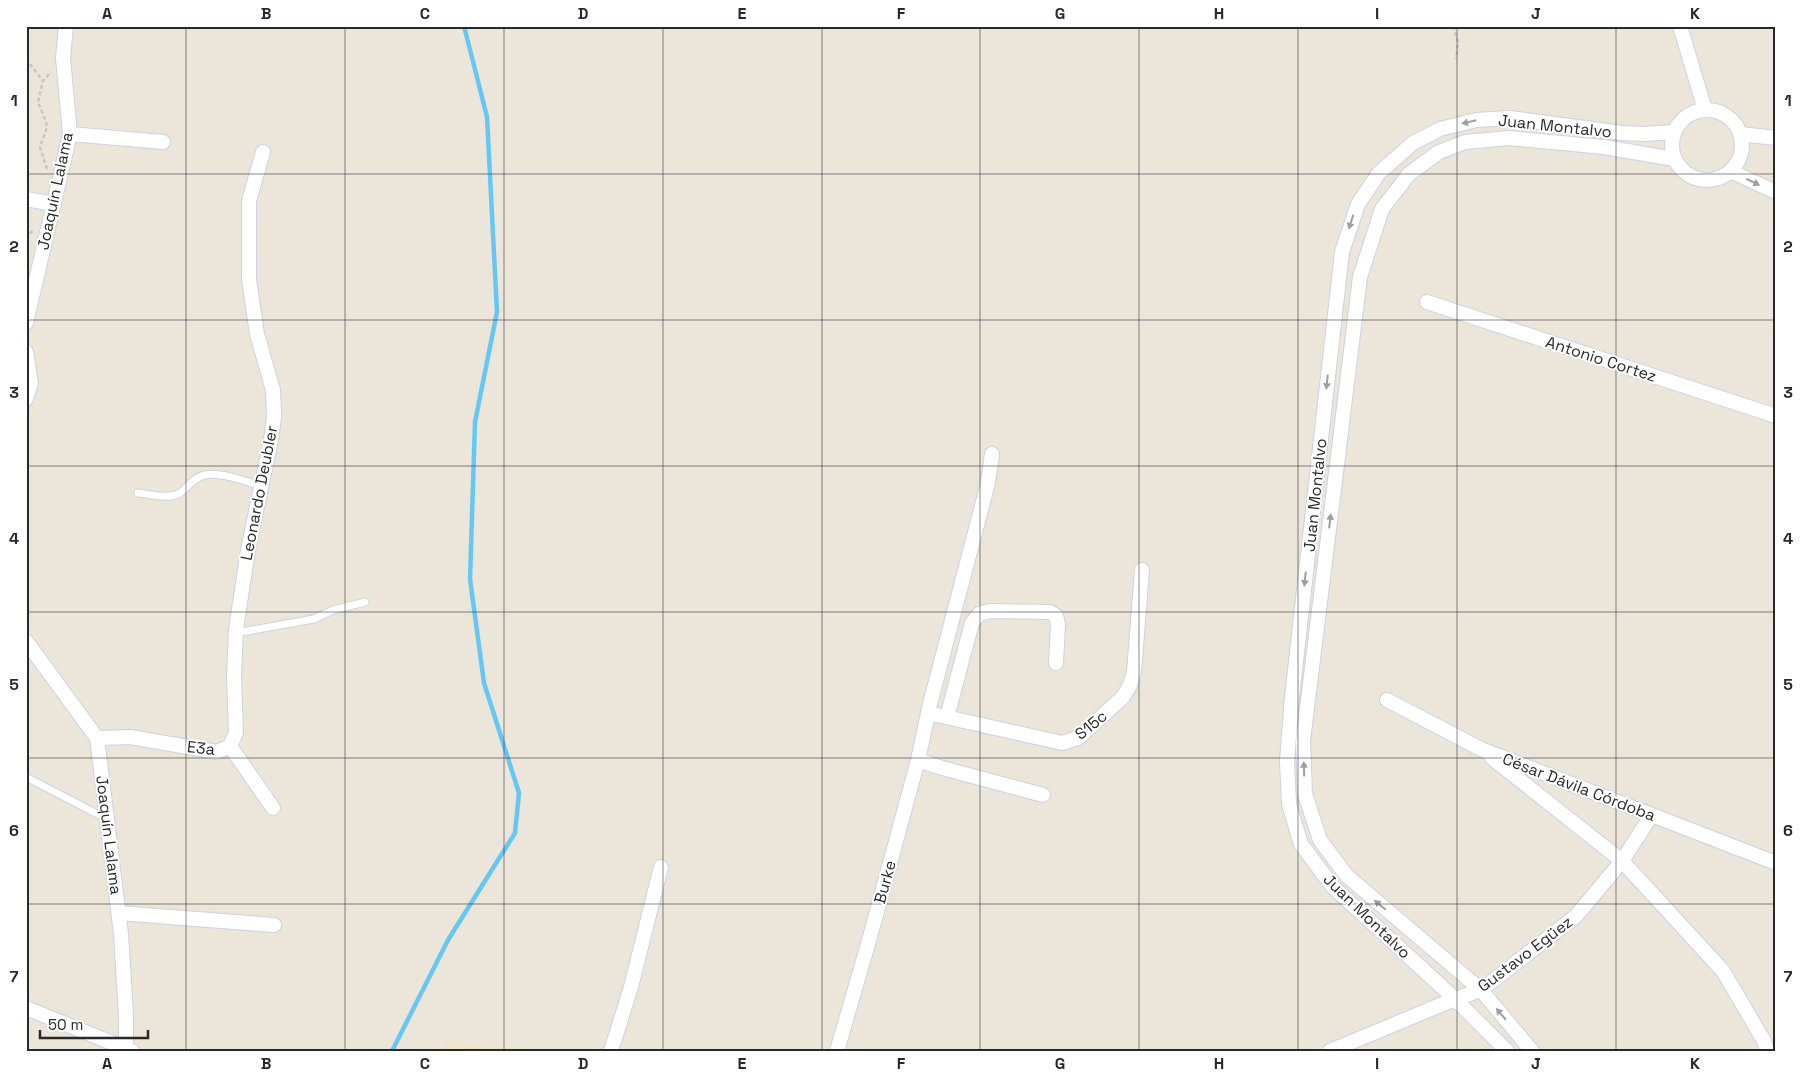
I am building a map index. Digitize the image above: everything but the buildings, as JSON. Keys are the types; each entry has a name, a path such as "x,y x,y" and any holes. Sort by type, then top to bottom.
{"street":[{"name":"Joaquín Lalama","path":"26,323 70,134 63,58 66,26"},
{"path":"1680,26 1706,110"},
{"path":"1706,110 1717,111 1727,116 1735,124 1740,134 1742,147 1738,160 1730,172 1718,178 1705,180 1692,177 1682,170 1674,159 1672,146 1674,132 1681,121 1692,113 1706,110"},
{"name":"Juan Montalvo","path":"1507,1051 1455,999 1333,888 1301,844 1289,804 1287,760 1290,720 1342,252 1358,204 1380,173 1413,143 1440,129 1476,120 1510,118 1622,133 1674,132"},
{"path":"70,134 163,142"},
{"path":"1740,134 1776,138"},
{"name":"Juan Montalvo","path":"1532,1051 1481,990 1346,876 1320,840 1305,794 1303,741 1305,721 1360,277 1382,209 1409,174 1439,152 1465,142 1509,138 1604,147 1674,159"},
{"name":"Leonardo Deubler","path":"230,746 236,733 234,677 236,633 248,550 262,486 274,416 273,390 257,334 249,279 249,201 263,152"},
{"path":"1730,172 1776,192"},
{"path":"26,200 54,204"},
{"name":"Antonio Cortez","path":"1427,302 1776,416"},
{"path":"26,352 31,383 26,399"},
{"name":"Burke","path":"837,1051 918,760 928,713 988,483 992,454"},
{"name":"S15c","path":"928,713 1062,743 1078,738 1123,698 1130,685 1134,672 1142,570"},
{"path":"947,717 972,623 979,614 990,611 1050,612 1056,616 1058,624 1056,663"},
{"name":"Joaquín Lalama","path":"26,641 97,738 119,913 128,1050"},
{"name":"César Dávila Córdoba","path":"1387,700 1481,749 1776,863"},
{"path":"1290,720 1305,721"},
{"name":"E3a","path":"97,738 130,738 217,752 230,746 273,808"},
{"path":"1481,749 1622,861 1724,971 1764,1041 1767,1051"},
{"path":"918,760 1043,794"},
{"name":"Gustavo Egüez","path":"1330,1051 1481,990 1576,916 1622,861 1651,816"},
{"path":"612,1051 631,987 661,867"},
{"path":"119,913 274,925"},
{"path":"26,1008 128,1050"}],"lane":[{"path":"138,493 175,495 192,481 207,474 215,474 262,486"},
{"path":"236,633 314,619 334,610 364,602"},
{"path":"26,776 107,819"}],"path":[{"path":"1453,26 1458,42 1456,59"},
{"path":"26,60 42,81"},
{"path":"47,170 40,147 46,122 38,102 42,81 54,68 55,78"},
{"path":"26,239 36,226"}],"shaded area":[{"path":"447,1041 535,1051 443,1051"}],"waterway":[{"path":"392,1051 448,940 515,833 519,793 484,683 470,579 475,422 497,312 487,117 464,26"}]}
